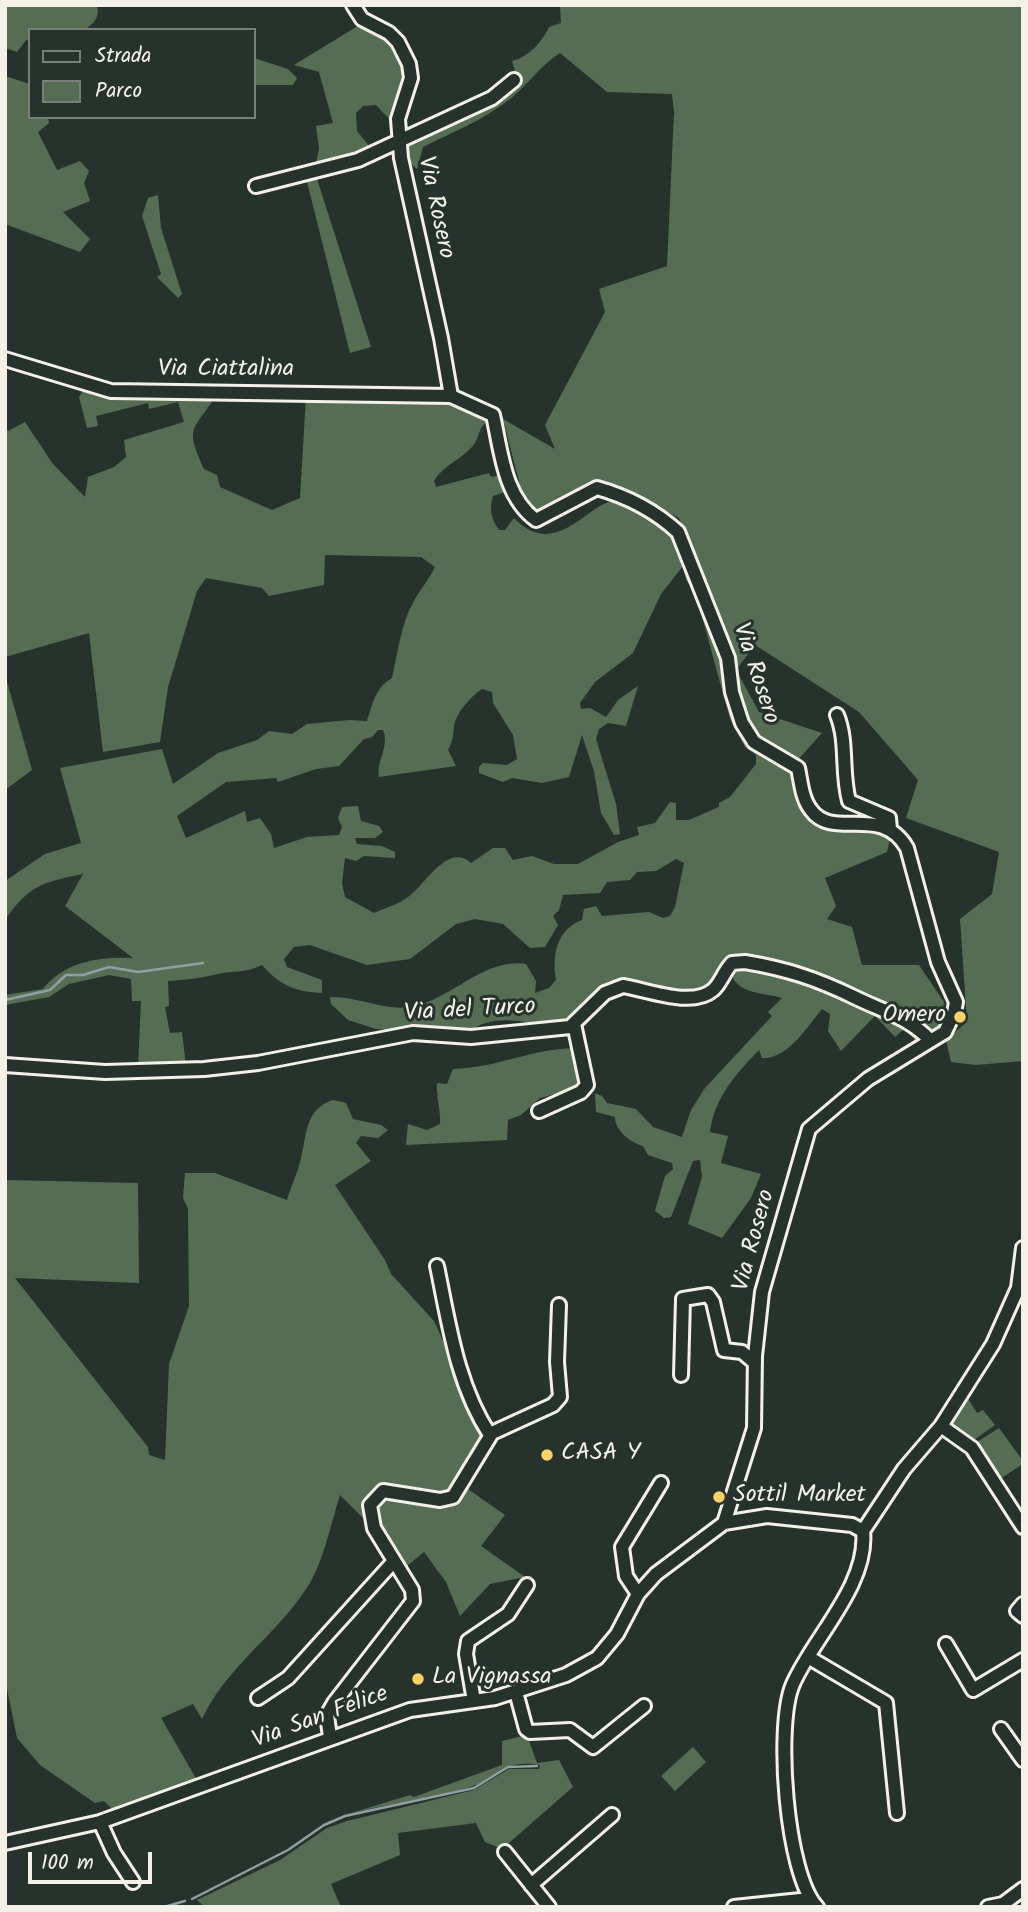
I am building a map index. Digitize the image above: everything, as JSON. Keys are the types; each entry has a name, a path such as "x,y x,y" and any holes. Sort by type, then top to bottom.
{"street":[{"name":"Via Rosero","path":"353,5 362,19 389,33 398,42 409,64 411,78 400,110 398,140 451,396 493,415 511,489 520,509 536,520 597,488 628,496 662,517 678,532 728,658 732,692 742,723 754,742 797,768 804,799 812,813 828,822 898,832 907,848 938,962 956,1002 945,1032 868,1079 809,1129 762,1292 755,1363 754,1428 724,1523"},
{"path":"256,186 342,165 492,98 514,80"},
{"name":"Via Ciattalina","path":"5,359 111,391 451,396"},
{"path":"837,715 844,734 843,777 849,801 889,818 890,829"},
{"path":"539,1111 581,1092 587,1084 574,1024 613,988 623,986 692,998 705,996 716,988 732,963 745,962 834,985 855,998 898,1014 930,1040"},
{"name":"Via del Turco","path":"5,1065 105,1072 204,1069 258,1062 413,1033 471,1037 574,1024"},
{"path":"734,1907 813,1903 792,1840 785,1791 785,1715 792,1686 851,1585 862,1554 863,1531 904,1469 941,1426 972,1380 1012,1304 1023,1248"},
{"path":"436,1266 459,1369 477,1415 490,1435"},
{"path":"681,1375 683,1299 694,1295 708,1295 713,1302 724,1350 741,1352 755,1363"},
{"path":"330,1737 327,1715 334,1703 413,1601 412,1590 370,1517 370,1505 377,1495 391,1491 440,1500 453,1497 490,1435 520,1418 553,1405 560,1397 557,1362 559,1305"},
{"path":"941,1426 972,1448 1023,1527"},
{"path":"638,1594 626,1577 622,1547 661,1483"},
{"name":"Via San Felice","path":"5,1843 100,1822 410,1710 516,1692 566,1675 597,1658 617,1634 638,1594 656,1574 724,1523 767,1516 852,1525 863,1531"},
{"path":"258,1698 288,1678 394,1560"},
{"path":"474,1701 466,1654 468,1641 508,1614 527,1585"},
{"path":"1023,1604 1017,1611 1023,1616"},
{"path":"946,1644 973,1690 1023,1660"},
{"path":"808,1657 886,1703 897,1812"},
{"path":"516,1692 526,1729 530,1732 570,1730 593,1746 645,1706"},
{"path":"1001,1729 1023,1760"},
{"path":"531,1885 612,1815"},
{"path":"100,1822 114,1853 133,1882"},
{"path":"505,1852 549,1907"},
{"path":"988,1907 1002,1905 1023,1889"}],"green space":[{"path":"5,5 97,5 97,17 87,28 28,28 28,40 17,52 5,48"},
{"path":"560,5 1023,5 1023,1061 976,1065 951,1062 946,1040 967,1022 960,919 992,894 999,852 906,818 918,780 859,712 755,645 736,670 759,712 822,733 796,762 772,752 744,723 704,580 679,518 616,485 593,483 539,513 524,501 503,419 555,449 545,425 605,312 599,289 667,266 674,112 672,94 607,92 560,53 496,109 423,147 417,169 403,157 402,143 517,79 512,61 534,48 549,27 561,23"},
{"path":"361,24 380,35 397,50 406,69 403,92 393,123 376,105 363,106 356,113 357,131 370,147 359,156 315,169 319,149 316,126 333,123 319,72 294,65"},
{"path":"256,59 288,69 297,78 293,85 256,85"},
{"path":"5,76 28,83 28,119 48,119 49,123 38,132 57,170 80,161 89,171 84,183 90,201 63,212 90,239 80,252 5,224"},
{"path":"316,176 371,347 350,353 306,178"},
{"path":"158,195 161,228 182,294 178,298 157,277 161,274 142,216 148,198"},
{"path":"84,389 216,396 197,424 193,436 204,469 217,475 220,487 272,510 300,498 306,396 445,400 489,420 481,428 471,448 438,475 434,481 436,487 489,473 491,477 501,475 505,492 493,496 491,505 499,530 505,530 514,518 530,530 544,534 558,532 596,508 619,500 632,505 659,523 673,534 685,557 750,746 795,775 801,801 810,821 842,831 891,835 887,852 825,878 836,906 827,919 852,927 862,965 919,965 944,1002 940,1030 917,1042 904,1029 895,1037 875,1016 841,1051 828,1031 830,1014 822,1009 788,1048 771,1057 762,1058 759,1050 727,1087 712,1120 710,1132 728,1136 721,1163 761,1174 751,1198 722,1238 688,1224 702,1177 700,1160 693,1161 671,1217 664,1218 655,1211 665,1176 673,1169 672,1163 648,1155 643,1146 628,1139 620,1131 615,1117 596,1112 595,1093 602,1096 607,1103 636,1109 653,1127 682,1137 691,1110 705,1088 772,1016 768,1012 782,998 739,985 730,972 737,965 851,990 818,975 743,959 698,995 625,983 568,1024 492,1021 468,1033 376,1029 348,1020 331,1004 330,997 384,1006 416,1006 483,972 511,964 526,964 536,981 535,993 549,988 556,980 556,953 561,937 573,924 582,920 584,909 596,906 602,916 649,912 663,918 670,916 675,907 684,863 676,859 656,871 637,872 630,880 607,882 600,893 563,895 559,910 553,916 558,925 545,947 530,948 503,924 475,919 456,924 410,959 367,965 310,945 294,947 284,959 287,967 322,980 322,993 289,986 275,978 262,965 244,971 168,981 169,1006 165,1007 170,1033 182,1032 186,1066 138,1067 141,1001 132,1001 131,979 109,975 69,984 49,997 5,1005 5,995 43,989 62,972 73,967 108,958 133,958 65,906 83,874 38,887 22,899 5,920 5,882 45,854 81,843 60,768 162,749 173,784 218,753 257,740 269,731 292,734 307,724 367,721 378,691 392,678 406,619 435,567 421,557 325,555 324,585 269,596 262,588 206,578 197,591 168,687 160,742 103,752 89,633 5,657 5,427 8,431 25,422 53,464 85,497 88,477 114,467 126,457 124,440 184,422 178,402 149,409 148,403 96,416 98,426 87,428 79,397","holes":["683,566 686,580 695,591 730,719 745,747 756,755 756,764 730,797 719,803 719,807 689,820 676,820 676,803 670,802 655,823 637,827 639,835 618,842 578,864 554,864 532,856 513,860 505,848 493,848 471,863 455,857 432,872 405,899 374,913 345,897 342,884 345,858 356,861 364,856 395,858 395,852 382,846 357,844 355,838 375,838 383,832 379,826 361,821 358,806 342,807 338,818 342,827 339,835 307,837 274,848 271,834 260,818 247,822 245,811 186,838 177,816 226,782 276,778 278,782 316,769 339,766 364,739 372,737 378,730 383,730 385,736 379,777 456,766 448,750 455,722 464,706 482,689 492,692 493,703 513,735 517,759 507,765 483,763 479,767 479,773 503,782 512,778 542,783 569,777 582,735 594,771 601,813 614,835 620,834 616,804 596,739 599,729 608,723 626,726 638,686 618,700 606,717 590,708 581,709 580,703 595,682 633,653 661,594"]},
{"path":"5,675 32,770 5,790"},
{"path":"574,1048 581,1087 540,1098 521,1115 508,1120 507,1140 406,1145 408,1124 427,1130 440,1124 437,1083 447,1084 453,1069"},
{"path":"333,1100 346,1103 353,1119 381,1125 388,1130 378,1138 361,1136 356,1143 371,1161 335,1185 385,1260 391,1274 434,1321 487,1436 452,1490 384,1487 374,1492 368,1503 366,1521 340,1495 318,1567 296,1603 224,1683 202,1719 193,1704 161,1718 197,1780 112,1809 104,1801 95,1803 40,1765 17,1738 5,1679 5,1180 138,1183 139,1283 15,1278 148,1447 149,1455 165,1460 169,1364 189,1306 188,1209 183,1198 185,1173 215,1173 287,1200 312,1116 317,1109"},
{"path":"966,1395 977,1413 983,1410 995,1425 974,1440 947,1425"},
{"path":"999,1428 1023,1461 1023,1464 1000,1479 977,1442"},
{"path":"465,1487 505,1515 481,1546 525,1577 490,1584 460,1616 446,1582 424,1552 407,1566 377,1518 381,1501 389,1497 440,1503"},
{"path":"527,1735 537,1763 559,1760 573,1787 502,1849 485,1842 476,1823 398,1833 400,1855 331,1884 341,1907 205,1907 197,1900 280,1860 327,1828 474,1790 509,1769 539,1769 540,1765 516,1765 470,1787 348,1814 410,1795 414,1797 502,1765 502,1741"},
{"path":"693,1747 706,1762 675,1791 661,1776"}],"waterway":[{"path":"5,1000 50,990 66,975 83,975 109,967 138,972 203,963"},
{"path":"192,1899 288,1850 324,1825 345,1816 474,1788 508,1767 537,1766"},
{"path":"164,1907 185,1901"}],"place":[{"name":"Omero","path":"960,1017"},
{"name":"CASA Y","path":"547,1455"},
{"name":"Sottil Market","path":"719,1497"},
{"name":"La Vignassa","path":"418,1679"}]}
